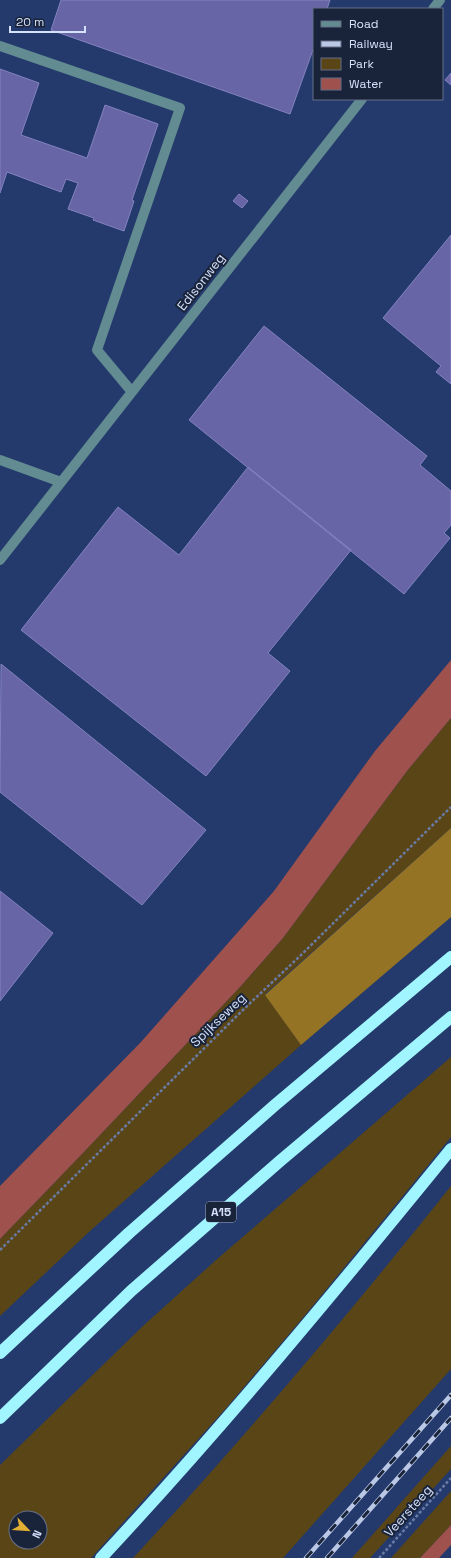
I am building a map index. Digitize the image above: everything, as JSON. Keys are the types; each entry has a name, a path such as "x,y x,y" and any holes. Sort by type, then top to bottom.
{"highway":[{"path":"0,1353 129,1233 275,1105 451,957"},
{"name":"A15","path":"0,1418 131,1291 280,1161 451,1017"},
{"path":"101,1558 173,1480 393,1221 451,1149"}],"street":[{"path":"434,8 440,0"},
{"path":"0,46 180,108 97,350 132,392"},
{"name":"Edisonweg","path":"0,560 361,100"},
{"path":"0,460 61,482"}],"path":[{"name":"Spijkseweg","path":"0,1250 247,1006 299,958 451,807"},
{"name":"Veersteeg","path":"379,1558 451,1478"}],"green space":[{"path":"451,718 451,828 265,994 301,1045 90,1231 0,1316 0,1239 241,986 283,938 407,771"},
{"path":"451,1057 451,1137 306,1314 227,1407 91,1558 0,1558 0,1465 143,1326 216,1260"},
{"path":"451,1186 451,1369 283,1558 133,1558 295,1375"},
{"path":"451,1446 451,1469 370,1558 352,1558"},
{"path":"451,1491 451,1525 420,1558 391,1558"}],"shaded area":[{"path":"451,828 451,917 301,1045 265,995"}],"water":[{"path":"451,660 451,718 407,771 283,938 241,986 0,1239 0,1186 141,1042 274,891 375,751"},
{"path":"451,1525 451,1545 439,1558 420,1558"}],"building":[{"path":"61,0 330,0 327,8 313,8 313,50 290,114 51,30"},
{"path":"0,69 39,83 21,135 87,158 105,105 158,124 132,200 134,201 124,231 68,209 78,183 66,179 61,192 7,172 0,193"},
{"path":"451,73 451,85 445,80"},
{"path":"239,194 248,201 242,208 233,201"},
{"path":"451,235 451,384 436,372 441,366 383,318"},
{"path":"264,326 427,456 420,465 451,491 451,525 444,533 450,538 404,594 189,420"},
{"path":"248,467 351,550 268,653 290,671 206,776 21,630 118,507 179,555"},
{"path":"1,664 206,830 142,905 0,792"},
{"path":"0,891 53,933 0,1001"}],"railway":[{"path":"306,1558 451,1395"},
{"path":"327,1558 451,1418"}]}
